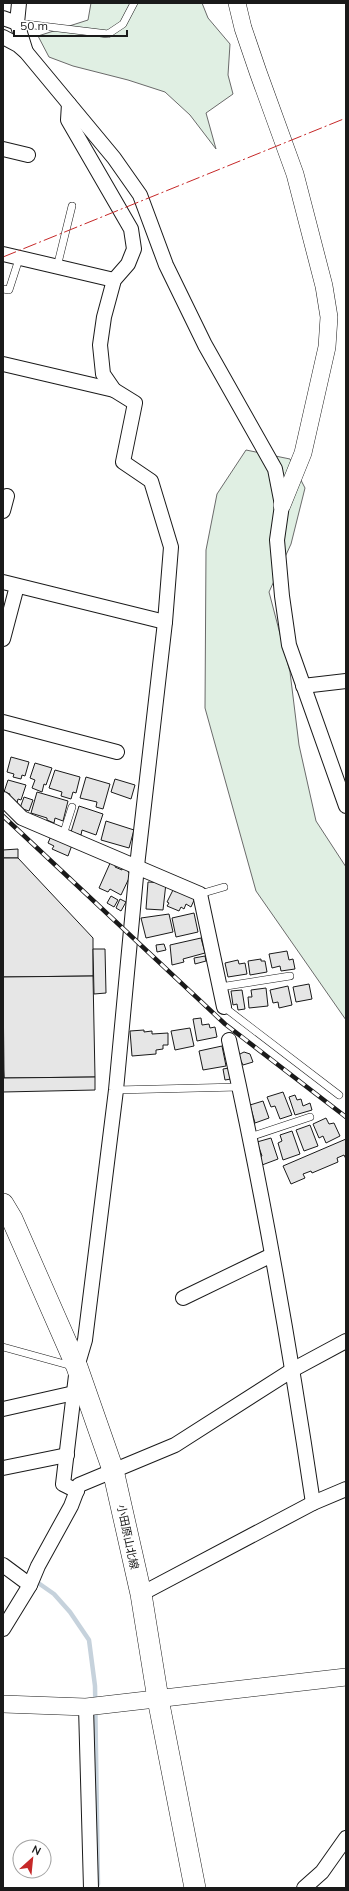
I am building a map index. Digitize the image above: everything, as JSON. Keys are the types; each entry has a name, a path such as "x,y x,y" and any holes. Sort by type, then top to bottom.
{"main road":[{"name":"小田原山北線","path":"3,1204 12,1219 77,1367 113,1470 141,1594 158,1699 195,1888"}],"street":[{"path":"19,3 17,23 26,52"},
{"path":"237,3 251,50 295,174 324,286 329,317 327,347 303,453 282,505 277,540 282,596 289,645 346,806"},
{"path":"3,18 17,23"},
{"path":"6,41 26,52 114,158 140,195 166,265 205,345 275,469 282,505"},
{"path":"69,104 68,120 131,228 134,249 128,264 114,280 104,317 100,345 103,374 114,390"},
{"path":"3,149 28,155"},
{"path":"3,254 19,259 114,280"},
{"path":"3,364 114,390 135,403 123,462 151,481 171,547 165,622 137,866 116,1090 85,1340 77,1367 63,1484 77,1491"},
{"path":"3,510 7,496"},
{"path":"3,582 165,622"},
{"path":"3,639 17,586"},
{"path":"303,686 346,681"},
{"path":"3,722 116,752"},
{"path":"3,799 22,818 200,894 224,1007"},
{"path":"228,1040 250,1137 294,1369 313,1503"},
{"path":"183,1298 272,1255"},
{"path":"3,1629 30,1585 38,1566 71,1506 79,1485 175,1445 294,1369 346,1341"},
{"path":"3,1409 74,1393"},
{"path":"3,1468 67,1455"},
{"path":"141,1594 313,1503 346,1489"},
{"path":"3,1565 30,1585"},
{"path":"3,1704 86,1707 346,1677"},
{"path":"86,1707 91,1888"},
{"path":"304,1888 322,1872 346,1838"}],"lane":[{"path":"17,23 108,34 122,24 134,3"},
{"path":"57,267 72,206"},
{"path":"3,289 9,290 19,259"},
{"path":"63,835 72,807"},
{"path":"200,894 224,887"},
{"path":"220,987 290,976"},
{"path":"224,1007 340,1095"},
{"path":"116,1090 239,1087"},
{"path":"250,1137 310,1117"},
{"path":"3,1347 77,1367"}],"green space":[{"path":"91,3 202,3 208,18 230,44 228,75 233,94 206,113 216,149 190,115 165,92 128,80 73,66 49,57 38,36 88,20"},
{"path":"246,450 290,459 305,488 291,544 269,592 290,672 299,745 316,821 346,867 346,1020 256,891 205,708 206,550 217,494"}],"building":[{"path":"11,757 29,762 25,776 22,775 21,779 13,777 14,774 7,772"},
{"path":"35,763 52,768 46,785 44,784 42,792 32,788 35,780 30,778"},
{"path":"55,770 80,777 76,793 73,792 71,799 61,796 62,792 49,788"},
{"path":"86,777 110,784 103,809 96,807 97,802 80,798"},
{"path":"115,779 135,785 131,799 111,792"},
{"path":"8,780 26,785 21,800 18,799 17,803 9,797 10,794 4,792"},
{"path":"37,792 68,801 63,821 55,818 54,823 47,820 47,818 31,813"},
{"path":"24,797 33,800 29,811 20,808"},
{"path":"79,806 103,814 96,835 82,830 81,835 71,832"},
{"path":"106,821 134,830 129,848 101,840"},
{"path":"51,836 72,845 68,856 52,849 54,846 48,843"},
{"path":"18,849 18,858 3,858 3,850"},
{"path":"3,858 18,858 93,938 93,976 3,977"},
{"path":"111,861 116,864 115,867 122,870 123,866 129,869 128,872 131,874 121,895 110,889 108,892 99,888"},
{"path":"148,882 166,883 163,910 146,909"},
{"path":"178,889 195,898 191,907 186,904 184,909 181,907 179,911 167,906 169,903 167,902 173,890 176,892"},
{"path":"111,896 118,900 114,907 107,903"},
{"path":"120,899 126,902 121,911 116,908"},
{"path":"194,913 198,932 176,937 172,918"},
{"path":"169,914 173,932 146,938 141,918"},
{"path":"201,938 205,953 183,959 184,962 172,965 170,945"},
{"path":"164,944 166,950 157,952 156,945"},
{"path":"93,949 105,949 106,993 94,994"},
{"path":"287,951 289,960 293,959 295,969 281,971 280,966 272,968 269,954"},
{"path":"205,956 206,961 195,964 194,958"},
{"path":"261,959 261,961 265,961 267,972 250,975 248,961"},
{"path":"238,960 239,964 245,963 247,974 228,977 225,963"},
{"path":"93,976 95,1077 4,1078 3,977"},
{"path":"309,984 312,999 296,1002 293,987"},
{"path":"288,986 292,1005 279,1008 278,1002 273,1003 270,990"},
{"path":"266,988 268,1006 249,1008 248,997 252,997 251,990"},
{"path":"242,990 245,1009 238,1010 237,1004 233,1005 231,991"},
{"path":"201,1018 202,1025 209,1024 210,1028 215,1027 217,1037 197,1041 193,1019"},
{"path":"190,1028 194,1046 175,1050 171,1031"},
{"path":"144,1030 144,1032 152,1031 152,1034 168,1033 168,1045 163,1045 163,1049 156,1050 156,1054 132,1056 130,1031"},
{"path":"222,1046 226,1066 203,1070 199,1051"},
{"path":"244,1052 250,1054 253,1062 243,1065 238,1055"},
{"path":"3,1061 4,1078 95,1077 95,1090 3,1092"},
{"path":"229,1068 231,1079 225,1080 223,1069"},
{"path":"283,1092 292,1115 280,1119 275,1106 271,1107 267,1097"},
{"path":"295,1095 297,1100 301,1099 303,1106 310,1103 312,1110 295,1115 289,1097"},
{"path":"263,1101 269,1118 255,1123 250,1105"},
{"path":"326,1118 329,1124 334,1123 340,1136 326,1143 323,1136 319,1138 313,1124"},
{"path":"310,1125 318,1146 304,1151 296,1130"},
{"path":"292,1131 300,1154 283,1160 278,1143 282,1141 280,1135"},
{"path":"271,1138 278,1159 262,1165 260,1157 262,1156 257,1142"},
{"path":"346,1139 346,1159 344,1155 337,1158 338,1162 312,1173 311,1171 303,1174 305,1178 291,1184 283,1166"}],"waterway":[{"path":"34,1580 54,1594 70,1612 89,1640 95,1686 98,1884"}],"railway":[{"path":"3,816 225,1024 346,1117"}],"power":[{"path":"3,257 346,118"}]}
